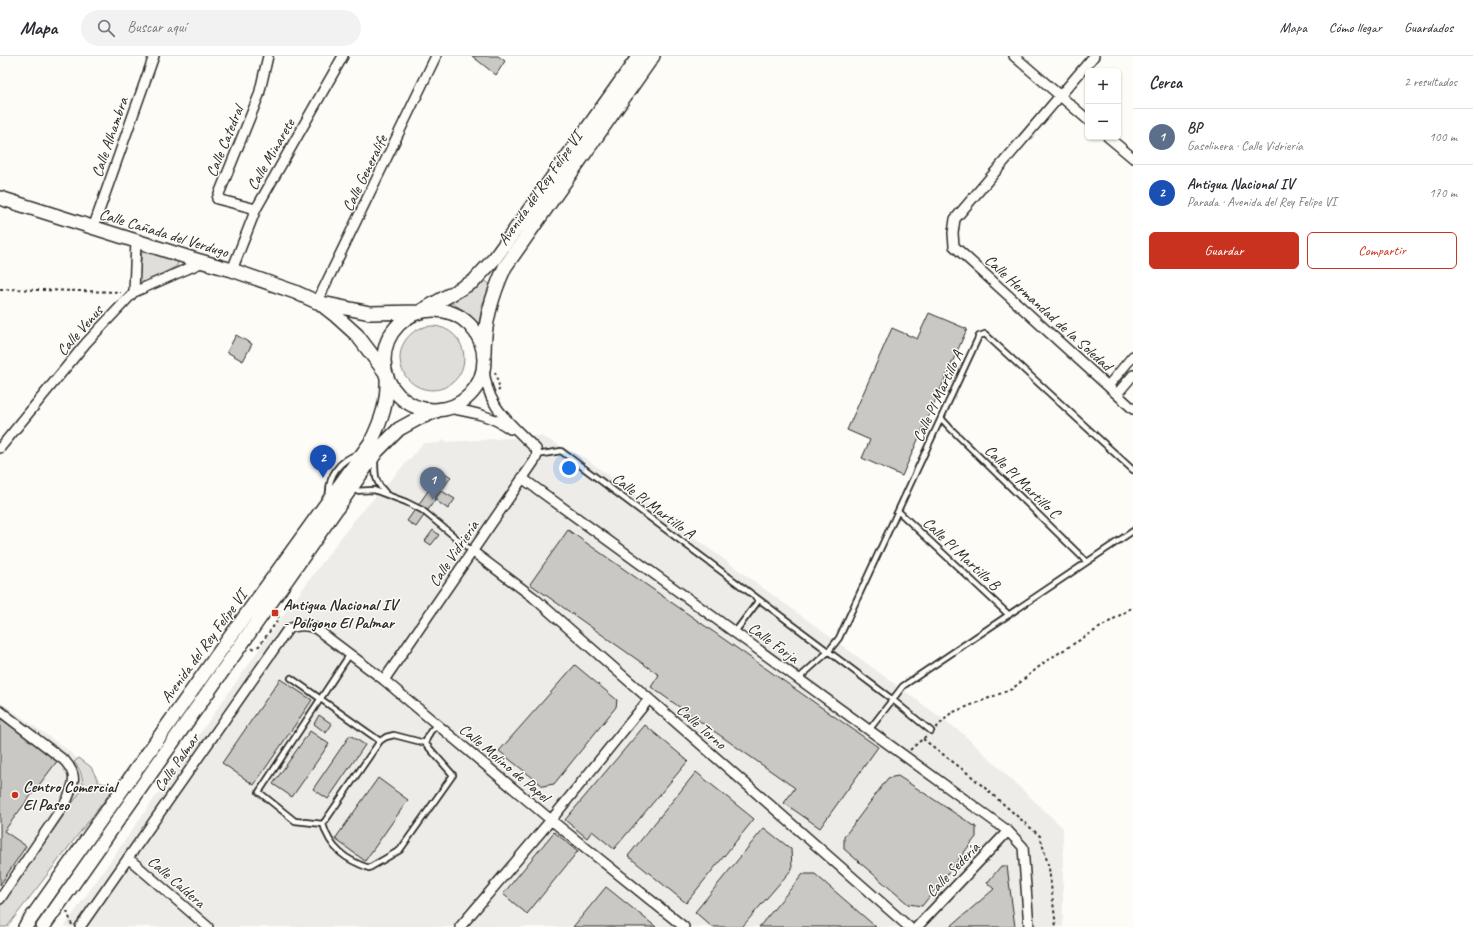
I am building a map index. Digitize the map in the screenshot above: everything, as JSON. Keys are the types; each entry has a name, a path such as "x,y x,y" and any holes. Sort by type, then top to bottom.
{"main road":[{"name":"Avenida del Rey Felipe VI","path":"421,311 474,281 491,263 639,56"},
{"name":"Avenida del Rey Felipe VI","path":"487,363 484,335 486,319 505,267 653,56"},
{"name":"Calle Cañada del Verdugo","path":"0,198 232,270 295,292 317,302"},
{"path":"317,302 370,313 439,309 455,314 469,323 479,337 487,363 482,376 469,396 459,403 445,409 424,408 408,403 396,392 386,374 356,335 336,316 317,302"},
{"path":"386,374 384,357 385,349 394,328 405,318 421,311"},
{"name":"Avenida del Rey Felipe VI","path":"24,924 47,895 225,644 371,442 382,420 387,391 386,374"},
{"name":"Avenida del Rey Felipe VI","path":"43,927 242,642 268,611 377,451 399,429 420,418 445,409"}],"street":[{"name":"Calle Alhambra","path":"93,228 154,56"},
{"name":"Calle Catedral","path":"256,208 217,199 259,95 268,56"},
{"name":"Calle Minarete","path":"232,270 256,208 343,56"},
{"name":"Calle Generalife","path":"317,302 436,56"},
{"path":"1014,56 1085,117"},
{"path":"1060,96 1094,56"},
{"name":"Calle Hermandad de la Soledad","path":"1060,96 955,219 953,233 954,246 1133,409"},
{"path":"1112,140 1133,158"},
{"path":"134,292 136,241"},
{"name":"Calle Venus","path":"0,448 86,343 134,292 203,262"},
{"path":"1108,386 1133,356"},
{"path":"487,363 484,379 494,405 506,420 536,450 537,455"},
{"path":"1117,394 1133,375"},
{"path":"445,409 484,415 502,423 529,443"},
{"name":"Calle Vidriería","path":"384,680 537,455"},
{"name":"Calle Forja","path":"522,478 1008,831 1023,847 1029,927"},
{"name":"Calle Torno","path":"472,551 533,597 909,927"},
{"name":"Calle Molino de Papel","path":"305,625 315,628 384,680 550,820 684,927"},
{"name":"Calle Palmar","path":"80,927 288,629 305,625"},
{"path":"460,927 649,699"},
{"path":"0,711 65,761 71,767 75,776 73,787 67,800 0,899"},
{"name":"Calle Sedería","path":"917,927 1008,831"},
{"name":"Calle Caldera","path":"128,858 208,927"}],"lane":[{"name":"Calle Pl Martillo A","path":"798,678 828,652 839,638 979,336 985,334 1133,470"},
{"name":"Calle Pl Martillo C","path":"942,418 950,428 1087,562"},
{"path":"377,451 375,474 378,485 386,493"},
{"name":"Calle Pl Martillo A","path":"537,455 561,451 932,731"},
{"path":"349,492 374,490 386,493 422,510 472,551"},
{"name":"Calle Pl Martillo B","path":"898,511 1009,615"},
{"path":"869,730 903,686 1133,531"},
{"path":"735,632 759,600"},
{"path":"242,642 252,638 260,628"},
{"path":"324,824 295,821 259,792 350,654"},
{"path":"291,678 380,741"},
{"path":"425,743 430,732 437,724"},
{"path":"394,734 425,743 453,775 400,850 369,868 341,855 327,836 324,824 380,741 394,734"},
{"path":"33,906 37,900 47,895"}],"path":[{"path":"0,289 134,292"},
{"path":"487,363 500,389 491,398"},
{"path":"905,756 951,713 1012,689 1046,661 1133,607"}],"shaded area":[{"path":"142,250 178,261 177,266 144,283 139,280"},
{"path":"483,279 491,285 482,305 479,324 465,311 450,302 470,291"},
{"path":"432,326 444,328 455,335 462,346 464,358 462,370 455,381 444,388 432,390 420,388 409,381 402,370 400,358 402,346 409,335 420,328"},
{"path":"541,436 585,458 962,733 1063,828 1063,927 64,927 284,614 355,519 423,443 439,443 444,440 447,442"},
{"name":"Centro Comercial El Paseo","path":"0,702 65,748 95,774 111,792 7,927 0,927"},
{"path":"79,758 91,767 99,783 108,784 111,792 7,927 0,927 0,906 83,788 81,774 74,762"}],"building":[{"path":"472,56 498,56 505,61 496,75"},
{"path":"929,313 967,329 902,476 862,458 870,440 847,430 892,328 917,339"},
{"path":"236,335 252,344 243,361 227,352"},
{"path":"442,471 451,477 416,527 407,521"},
{"path":"440,490 455,499 448,509 434,499"},
{"path":"433,530 439,535 431,545 425,541"},
{"path":"568,530 878,747 820,828 784,803 795,788 651,687 659,675 530,584"},
{"path":"575,665 617,700 616,707 554,784 543,786 499,751"},
{"path":"280,679 312,700 254,785 222,763"},
{"path":"319,715 332,724 326,733 314,724"},
{"name":"Centro Comercial El Paseo","path":"0,718 58,760 4,831 26,846 0,885"},
{"path":"645,725 688,761 614,849 592,831 587,838 565,820"},
{"path":"310,731 329,744 292,797 273,784"},
{"path":"350,735 365,745 328,799 313,789"},
{"path":"696,772 754,819 686,903 628,856"},
{"path":"898,776 976,827 976,837 922,906 908,904 844,849 844,837 888,778"},
{"path":"378,778 408,800 365,861 335,839"},
{"path":"764,828 791,849 792,869 742,927 712,927 695,912"},
{"path":"554,832 578,851 527,914 503,894"},
{"path":"1001,866 1007,866 1015,927 950,927 994,889 987,883"},
{"path":"803,874 815,874 876,927 759,927"},
{"path":"606,887 656,927 573,927"}],"place":[{"name":"Antigua Nacional IV","path":"323,478"},
{"name":"BP","path":"433,500"},
{"name":"Antigua Nacional IV - Polígono El Palmar","path":"275,613"},
{"name":"Centro Comercial El Paseo","path":"15,795"}]}
